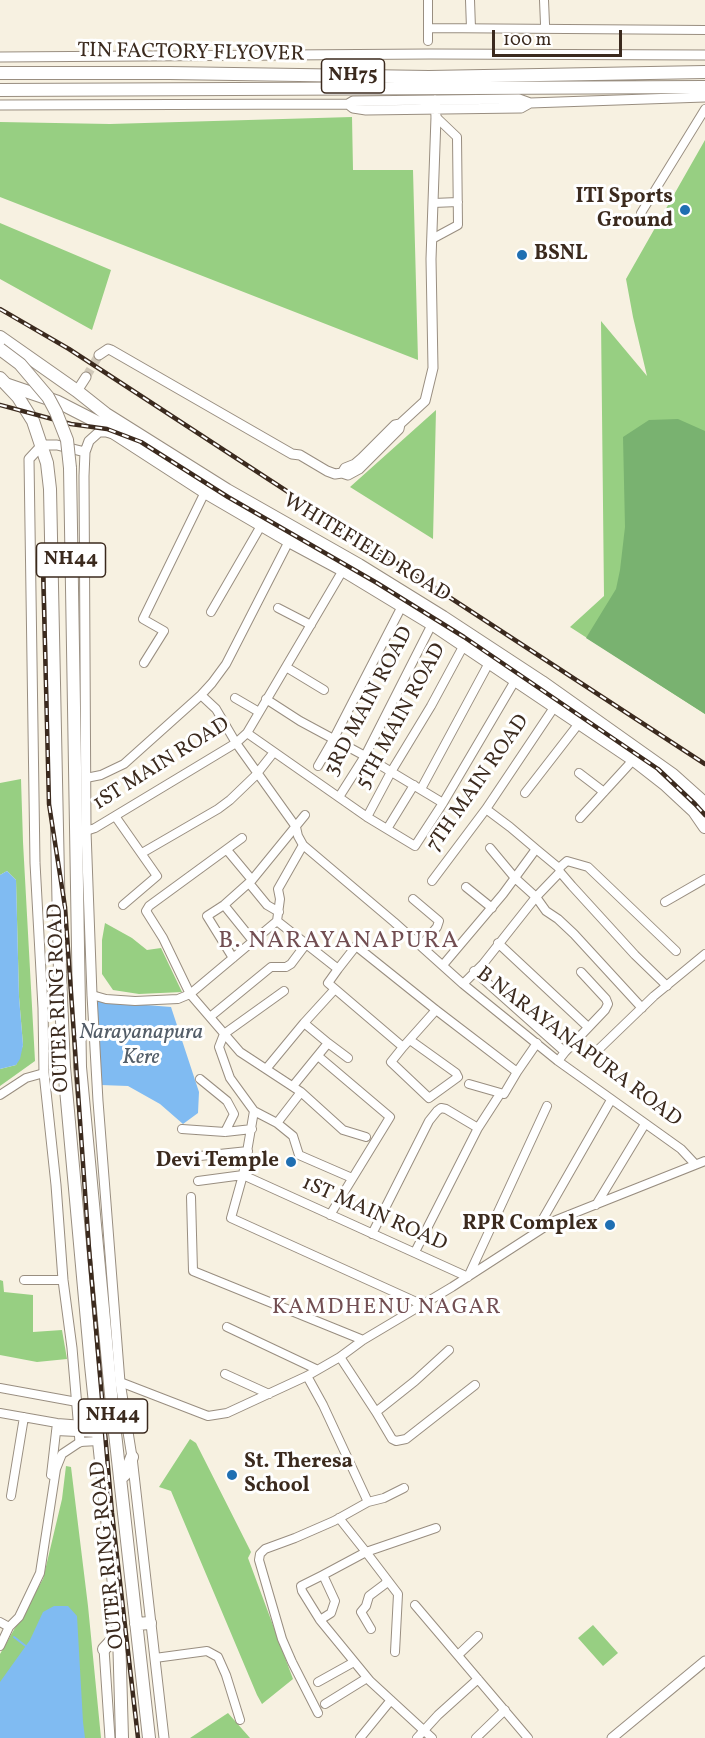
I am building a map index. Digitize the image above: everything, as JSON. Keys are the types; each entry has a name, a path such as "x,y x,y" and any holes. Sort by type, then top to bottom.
{"main road":[{"name":"TIN FACTORY FLYOVER","path":"0,73 429,77 705,72"},
{"name":"TIN FACTORY FLYOVER","path":"0,90 705,87"},
{"name":"WHITEFIELD ROAD","path":"0,337 106,414 227,490 359,565 467,639 542,682 637,756 694,811 705,827"},
{"name":"OUTER RING ROAD","path":"0,350 20,364 44,390 67,440 70,468 80,1067 120,1479 149,1738"},
{"name":"WHITEFIELD ROAD","path":"4,381 58,402 118,435 205,492 343,570 432,624 467,639 490,662 579,722 673,775 705,805"},
{"name":"OUTER RING ROAD","path":"4,381 18,396 33,421 47,463 50,489 64,1067 119,1633 122,1738"},
{"path":"120,1479 126,1473 132,1457"},
{"path":"136,1624 150,1623"},
{"path":"104,1649 119,1633"}],"street":[{"path":"428,0 428,41"},
{"path":"470,0 471,28"},
{"path":"544,0 545,24"},
{"path":"428,28 705,30"},
{"path":"0,57 406,54 705,55"},
{"path":"0,105 348,104 353,108 366,110 521,108 530,103 705,97"},
{"path":"432,239 458,225 457,137 435,109"},
{"path":"300,455 296,449 110,346 106,345 99,353 101,355 108,349 111,350 292,454 300,455 332,473 342,473 345,468 355,464 395,425 400,424 425,401 433,368 432,239 435,109"},
{"path":"641,213 705,109"},
{"path":"433,203 458,202"},
{"path":"77,391 86,377"},
{"path":"118,435 99,432 89,441 85,452 86,831 98,1101 120,1382 132,1457 164,1738"},
{"path":"0,1646 9,1627 19,1617 40,1573 56,1469 62,1454 79,1433 44,1072 35,863 29,459 42,445 85,452"},
{"path":"144,663 164,631 143,619 205,492"},
{"path":"211,612 262,524"},
{"path":"86,778 101,775 124,765 201,695 222,669 289,541"},
{"name":"1ST MAIN ROAD","path":"86,831 116,816 236,743 247,733 343,570"},
{"path":"318,766 402,606"},
{"path":"278,608 310,624"},
{"name":"3RD MAIN ROAD","path":"339,797 389,712 432,624"},
{"name":"5TH MAIN ROAD","path":"367,817 467,639"},
{"path":"387,829 417,787 490,662"},
{"path":"286,667 324,690"},
{"path":"247,733 367,817 415,846 516,679"},
{"name":"B NARAYANAPURA ROAD","path":"201,695 216,709 236,743 296,826 303,845 463,984 558,1060 681,1149 695,1164"},
{"path":"235,698 259,712"},
{"path":"266,699 443,803"},
{"name":"7TH MAIN ROAD","path":"432,881 486,809 555,706"},
{"path":"525,793 579,722"},
{"path":"142,853 230,800 274,752"},
{"path":"580,818 637,756"},
{"path":"579,773 604,792"},
{"path":"486,809 560,870 635,955 667,986"},
{"path":"233,958 207,916 225,904 250,881 305,814"},
{"path":"116,816 157,876 123,905"},
{"path":"242,838 149,906 146,911 163,938 190,994 240,1052 297,1089 343,1130 366,1137"},
{"path":"92,995 106,999 135,1001 178,999 190,994 277,921 280,899 278,889 303,845"},
{"path":"490,848 515,878 536,897 546,911 574,934 642,1008"},
{"path":"443,965 492,908 536,849"},
{"path":"227,850 267,905 279,912"},
{"path":"463,984 483,964 567,861 588,867 676,951"},
{"path":"665,902 705,879"},
{"path":"466,887 492,908"},
{"path":"413,899 439,921 437,927 421,946"},
{"path":"225,904 253,941"},
{"path":"277,921 338,969"},
{"path":"498,943 588,1027"},
{"path":"210,1017 271,967 286,967 291,964 306,944"},
{"path":"403,1047 328,983 356,946 517,1072"},
{"path":"599,1049 642,1008 705,954"},
{"path":"474,971 566,1052"},
{"path":"558,1060 608,1004 581,972"},
{"path":"266,1069 303,1023 335,989"},
{"path":"284,991 224,1034 219,1047 230,1078 254,1112 277,1123 293,1136 299,1155 352,1178"},
{"path":"410,1040 458,1074 458,1077 429,1098 391,1062 403,1047 436,1010"},
{"path":"303,1023 348,1058"},
{"path":"277,1123 328,1043"},
{"path":"469,1084 504,1094 537,1044"},
{"path":"318,1056 390,1117 330,1215"},
{"path":"0,1095 26,1078 44,1072"},
{"path":"200,1079 227,1101 234,1114 225,1132"},
{"path":"415,1252 478,1128 500,1094"},
{"path":"536,1232 611,1100"},
{"path":"468,1277 547,1106"},
{"path":"372,1234 429,1121 437,1111 446,1109 478,1128"},
{"path":"254,1112 243,1176 231,1218 423,1305"},
{"path":"596,1205 645,1124"},
{"path":"182,1129 225,1132 252,1129"},
{"path":"200,1156 248,1151"},
{"path":"120,1382 208,1416 227,1413 307,1376 340,1357 363,1340 468,1277 554,1221 705,1161"},
{"path":"198,1181 243,1176"},
{"name":"1ST MAIN ROAD","path":"243,1176 468,1277"},
{"path":"191,1197 193,1271 363,1340"},
{"path":"24,1280 63,1280"},
{"path":"227,1327 316,1370"},
{"path":"376,1412 449,1350"},
{"path":"340,1357 396,1442 406,1439 475,1385"},
{"path":"225,1374 269,1394"},
{"path":"307,1376 368,1502"},
{"path":"0,1388 77,1402"},
{"path":"0,1413 24,1417 79,1433 98,1433"},
{"path":"10,1496 24,1417"},
{"path":"44,1511 57,1427"},
{"path":"79,1433 98,1433"},
{"path":"318,1713 282,1639 259,1560 260,1554 265,1549 404,1488"},
{"path":"339,1518 377,1564 398,1594 395,1652"},
{"path":"432,1738 367,1678 320,1620 301,1586 366,1552 436,1528"},
{"path":"320,1620 331,1614 335,1601 323,1575"},
{"path":"371,1629 361,1612 369,1596 387,1580"},
{"path":"415,1605 528,1738"},
{"path":"0,1622 9,1627"},
{"path":"458,1655 478,1636"},
{"path":"104,1649 110,1738"},
{"path":"154,1658 207,1651 218,1657 240,1720"},
{"path":"612,1738 705,1661"},
{"path":"318,1682 354,1662"},
{"path":"325,1704 367,1678"},
{"path":"417,1738 438,1715 478,1679"},
{"path":"360,1738 391,1700"},
{"path":"476,1738 505,1710"}],"green space":[{"path":"352,117 353,170 413,170 418,360 0,197 0,122 110,124"},
{"path":"705,140 705,714 570,627 604,596 601,321 647,376 626,279"},
{"path":"0,223 111,270 92,330 0,279"},
{"path":"436,410 433,539 350,487"},
{"path":"678,419 705,431 705,714 586,638 616,589 620,570 625,527 623,437 649,420"},
{"path":"21,779 35,1061 0,1086 0,1069 16,1065 23,1045 19,997 16,880 7,871 0,875 0,783"},
{"path":"105,923 132,938 147,950 161,948 182,992 139,994 113,990 102,974 102,940"},
{"path":"0,1280 3,1281 4,1292 33,1295 33,1332 62,1330 67,1359 37,1362 0,1355"},
{"path":"190,1439 196,1443 251,1552 248,1558 293,1679 262,1704 171,1491 159,1487"},
{"path":"66,1466 71,1467 101,1738 0,1738 0,1654 43,1579 62,1499"},
{"path":"593,1625 618,1653 603,1666 578,1638"},
{"path":"228,1713 250,1738 190,1738"}],"water":[{"path":"7,871 16,880 19,997 23,1045 16,1065 0,1069 0,875"},
{"name":"Narayanapura Kere","path":"97,1001 171,1007 199,1092 198,1113 183,1124 160,1104 128,1086 101,1085"},
{"path":"54,1606 68,1606 77,1616 85,1738 0,1738 0,1682 30,1640 43,1612"}],"waterway":[{"path":"14,1637 27,1647"}],"tunnel":[{"path":"86,377 99,355"}],"railway":[{"path":"0,309 69,349 705,764"},
{"path":"0,405 71,424 107,429 141,442 228,497 377,583 464,637 658,769 705,815"},
{"path":"43,568 49,804 65,907 89,1249 112,1513 138,1738"}],"place":[{"name":"ITI Sports Ground","path":"685,210"},
{"name":"BSNL","path":"522,255"},
{"name":"Devi Temple","path":"291,1162"},
{"name":"RPR Complex","path":"610,1225"},
{"name":"St. Theresa School","path":"232,1475"}],"district":[{"name":"B. NARAYANAPURA","path":"339,943"},
{"name":"KAMDHENU NAGAR","path":"387,1309"}]}
